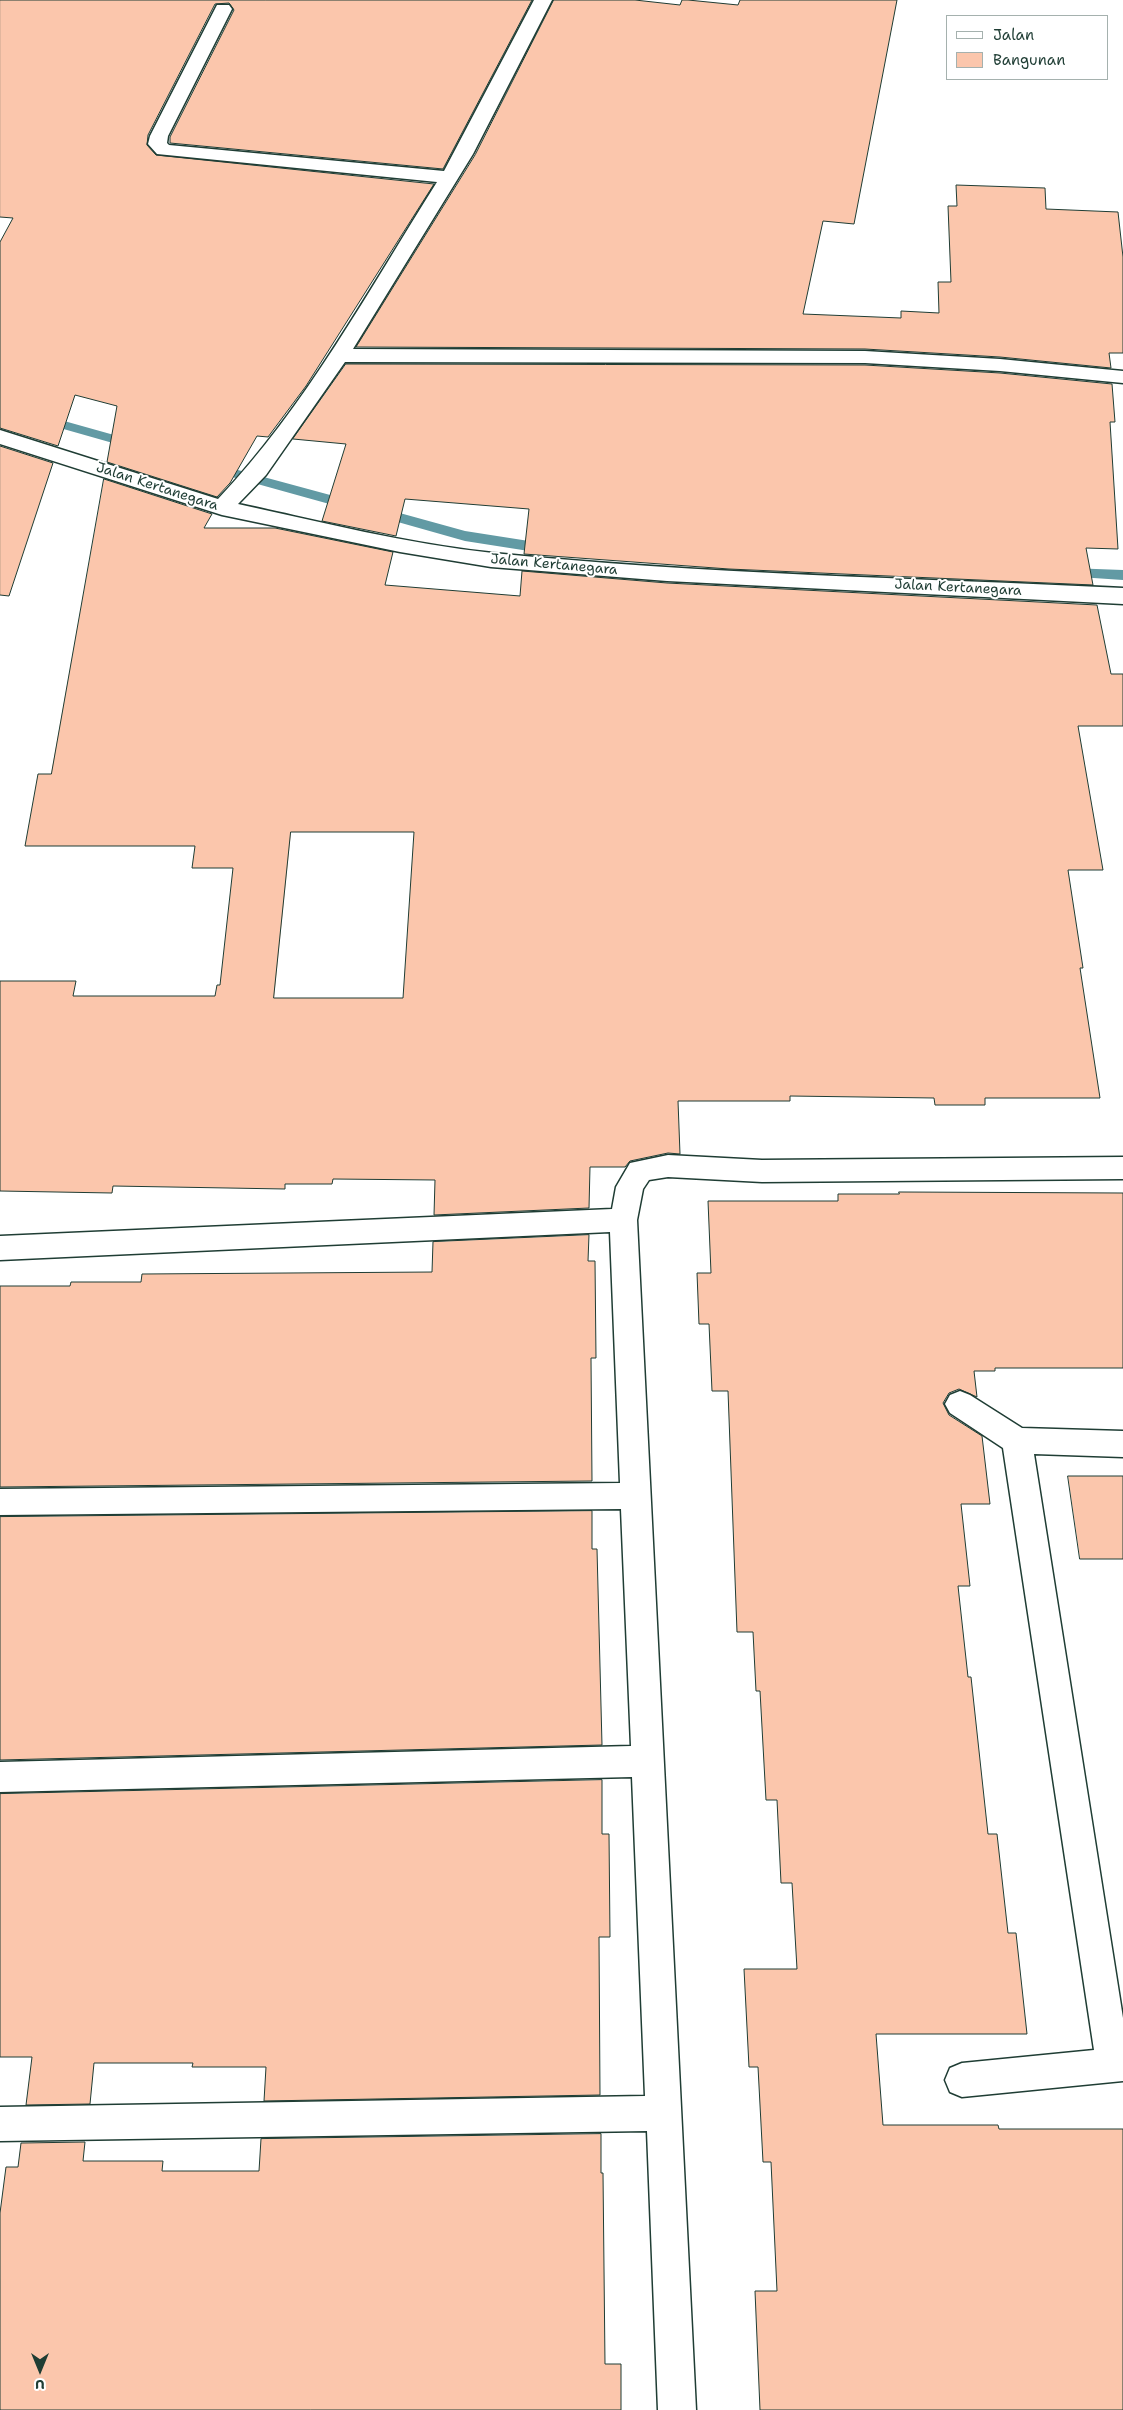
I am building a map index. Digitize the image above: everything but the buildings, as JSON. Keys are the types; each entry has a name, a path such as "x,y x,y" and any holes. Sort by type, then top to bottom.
{"street":[{"path":"229,502 258,470 339,355 464,154 543,0"},
{"path":"223,9 159,136 158,144 164,150 448,177"},
{"path":"339,355 396,357 682,355 865,357 1000,365 1123,377"},
{"name":"Jalan Kertanegara","path":"0,437 229,502 427,550 491,560 667,574 1123,596"},
{"path":"677,2410 623,1220 630,1187 640,1171 668,1166 762,1171 1123,1168"},
{"path":"0,1248 623,1220"},
{"path":"960,1404 1017,1441 1123,1444"},
{"path":"962,2080 1118,2064 1017,1441"},
{"path":"0,1502 636,1496"},
{"path":"0,1777 648,1761"},
{"path":"0,2124 664,2112"}],"waterway":[{"path":"0,407 134,445"},
{"path":"212,467 351,505"},
{"path":"378,512 465,536 548,549"},
{"path":"1069,573 1123,575"}]}
